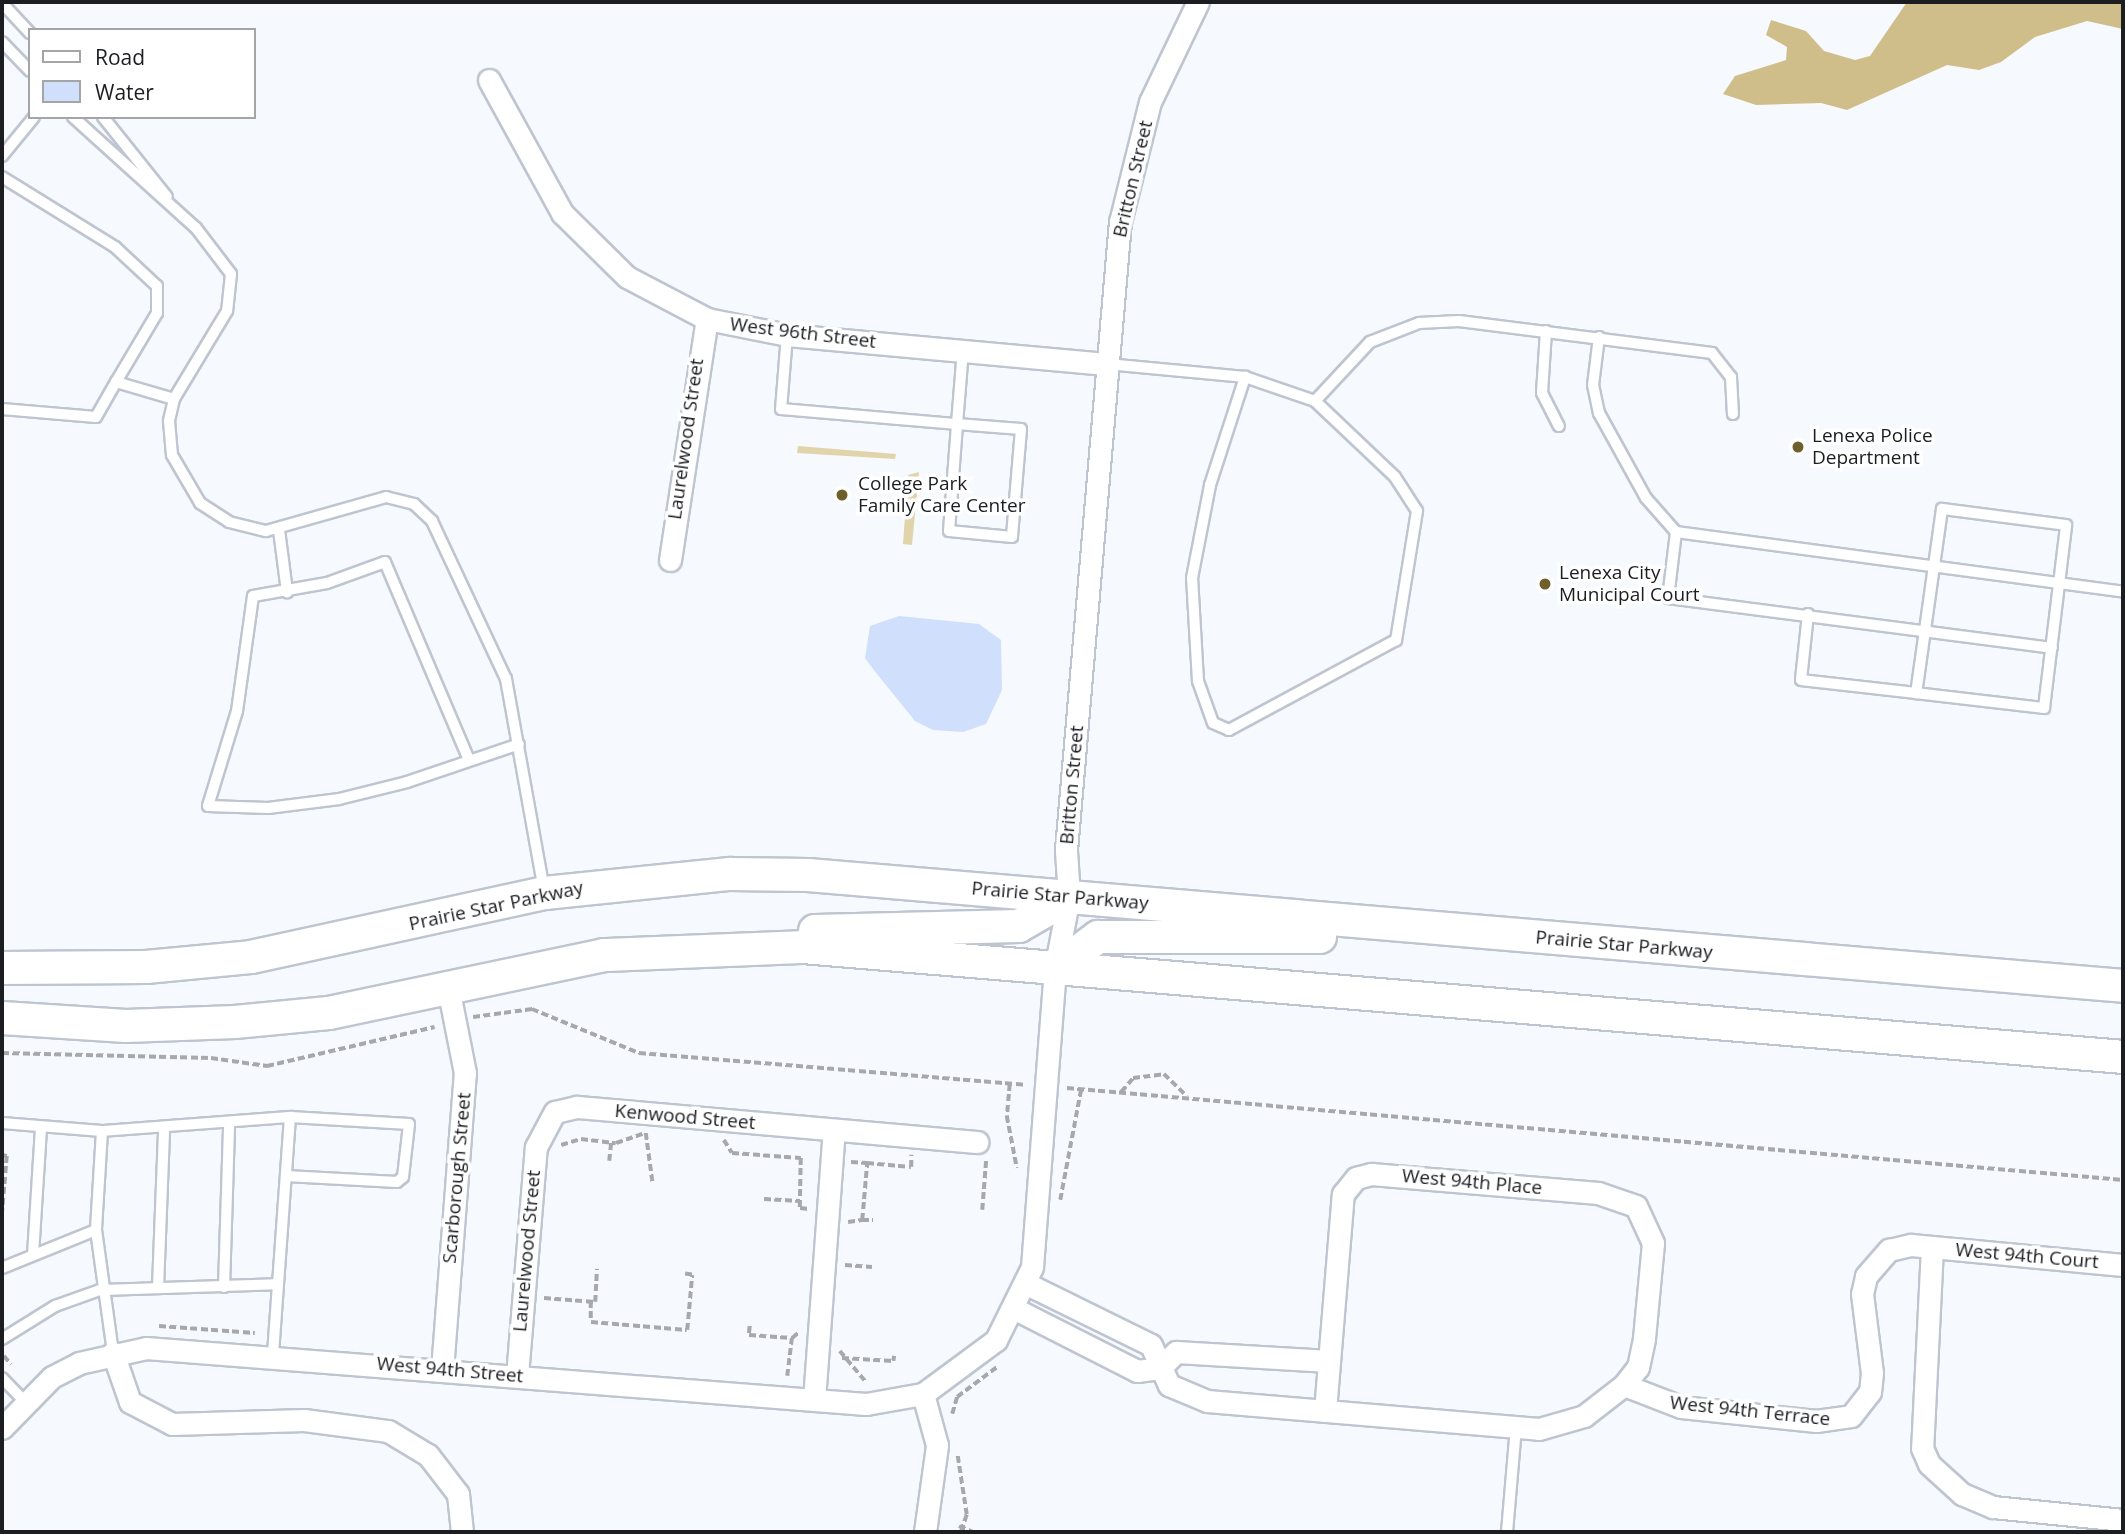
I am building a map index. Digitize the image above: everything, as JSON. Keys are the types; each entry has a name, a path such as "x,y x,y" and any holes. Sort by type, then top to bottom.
{"main road":[{"name":"Prairie Star Parkway","path":"2,968 133,968 251,957 545,893 730,874 1069,897 2123,986"},
{"path":"2,1018 126,1026 235,1022 329,1013 568,960 682,949 811,931 1019,926 1069,897"},
{"path":"1055,969 1098,937 1524,936"},
{"path":"682,949 803,947 2116,1055"}],"street":[{"name":"Britton Street","path":"923,1394 977,1359 1017,1310 1027,1284 1055,969 1069,897 1066,850 1120,222 1139,141 1164,65 1198,2"},
{"name":"West 96th Street","path":"489,80 562,213 627,277 706,319 787,335 1107,365"},
{"name":"Laurelwood Street","path":"670,560 706,319"},
{"name":"Scarborough Street","path":"442,1370 466,1073 448,987"},
{"name":"Kenwood Street","path":"543,1127 555,1112 577,1107 834,1129 976,1148"},
{"name":"Laurelwood Street","path":"517,1376 543,1127"},
{"path":"814,1400 834,1129"},
{"name":"West 94th Place","path":"1325,1411 1343,1194 1356,1178 1384,1175 1598,1193 1636,1206 1653,1243 1644,1339 1638,1367 1623,1385"},
{"path":"1932,1247 1923,1448 1929,1464 1962,1493 1993,1507 2123,1520"},
{"name":"West 94th Court","path":"1932,1247 2123,1265"},
{"name":"West 94th Terrace","path":"1623,1385 1681,1407 1837,1422 1860,1408 1870,1392 1866,1276 1889,1250 1932,1247"},
{"path":"1027,1284 1151,1345 1169,1385 1207,1401 1539,1429 1584,1416 1623,1385"},
{"path":"1017,1310 1137,1371 1160,1368 1176,1352 1329,1362"},
{"name":"West 94th Street","path":"2,1428 24,1401 52,1377 113,1353 180,1348 866,1404 923,1394"},
{"path":"113,1353 130,1402 172,1424 304,1420 388,1431 428,1455 458,1494 463,1532"},
{"path":"923,1394 937,1445 925,1532"}],"lane":[{"path":"2,3 28,31"},
{"path":"2,42 28,69"},
{"path":"2,156 32,119"},
{"path":"75,119 175,208 215,250 233,290 174,400 168,442 195,497 242,527 279,530 378,498 400,498 422,509 494,643 519,744 545,893"},
{"path":"105,119 175,208"},
{"path":"2,177 115,247 157,286 162,298 157,313 96,417 2,409"},
{"path":"1315,401 1355,353 1402,327 1458,321 1712,353 1731,377 1733,414"},
{"path":"1546,331 1542,393 1559,426"},
{"path":"787,335 781,409 957,424 1021,429 1012,537 948,531 957,424 963,350"},
{"path":"1599,337 1593,385 1599,413 1646,498 1676,532 1934,569 2123,592"},
{"path":"1107,365 1245,377 1315,401 1412,498 1417,527 1404,621 1396,640 1380,653 1237,730 1221,728 1204,707 1198,681 1192,578 1210,485 1245,377"},
{"path":"117,382 174,400"},
{"path":"1808,614 1801,680 2045,708 2066,526 1942,509 1916,693"},
{"path":"279,530 287,592"},
{"path":"1676,532 1668,598 1808,614 2052,648"},
{"path":"469,760 385,562 287,592 253,596 249,604 237,711 208,806 268,808 339,799 469,760 519,744"},
{"path":"273,1355 290,1117"},
{"path":"2,1124 102,1132 229,1124 290,1117 409,1124 404,1177 397,1182 286,1176"},
{"path":"224,1287 229,1124"},
{"path":"33,1255 41,1127"},
{"path":"158,1288 164,1129"},
{"path":"102,1132 96,1230 100,1290 113,1353"},
{"path":"2,1268 96,1230"},
{"path":"2,1339 55,1306 100,1290 278,1284"},
{"path":"2,1378 24,1401"},
{"path":"1507,1532 1516,1427"}],"path":[{"path":"469,1018 532,1009 639,1053 1028,1085"},
{"path":"2,1053 267,1066 439,1026"},
{"path":"1121,1092 1133,1078 1164,1074 1187,1097"},
{"path":"1010,1084 1016,1182"},
{"path":"1067,1088 2123,1180"},
{"path":"551,1149 581,1139 611,1143 654,1130"},
{"path":"720,1132 732,1153 801,1158 800,1208 816,1212"},
{"path":"646,1133 653,1185"},
{"path":"609,1161 611,1143"},
{"path":"849,1162 911,1167 915,1148"},
{"path":"976,1148 987,1155 982,1210"},
{"path":"2,1155 7,1156 2,1216"},
{"path":"862,1220 867,1163"},
{"path":"764,1199 800,1201"},
{"path":"848,1230 849,1219 873,1220"},
{"path":"844,1277 846,1253"},
{"path":"845,1265 872,1267"},
{"path":"597,1269 591,1301 591,1322 687,1330 692,1275 685,1275"},
{"path":"544,1285 543,1297 591,1301"},
{"path":"750,1326 749,1335 792,1338 806,1327"},
{"path":"787,1377 792,1338"},
{"path":"839,1339 842,1358 866,1382"},
{"path":"842,1358 893,1362 894,1356"},
{"path":"850,1381 877,1382"},
{"path":"959,1526 972,1532"}],"shaded area":[{"path":"1907,2 2123,2 2123,29 2087,21 2035,37 2001,62 1979,70 1947,65 1847,110 1821,103 1756,105 1723,94 1735,76 1786,60 1787,47 1766,35 1771,20 1806,31 1824,51 1855,60 1870,56"},
{"path":"798,446 896,454 895,459 797,453"},
{"path":"919,472 912,545 903,544 908,475"}],"water":[{"path":"899,616 979,624 1001,640 1002,690 986,724 963,732 933,730 915,721 873,669 865,658 870,626"}],"place":[{"name":"Lenexa Police Department","path":"1798,447"},
{"name":"College Park Family Care Center","path":"842,495"},
{"name":"Lenexa City Municipal Court","path":"1545,584"}]}
